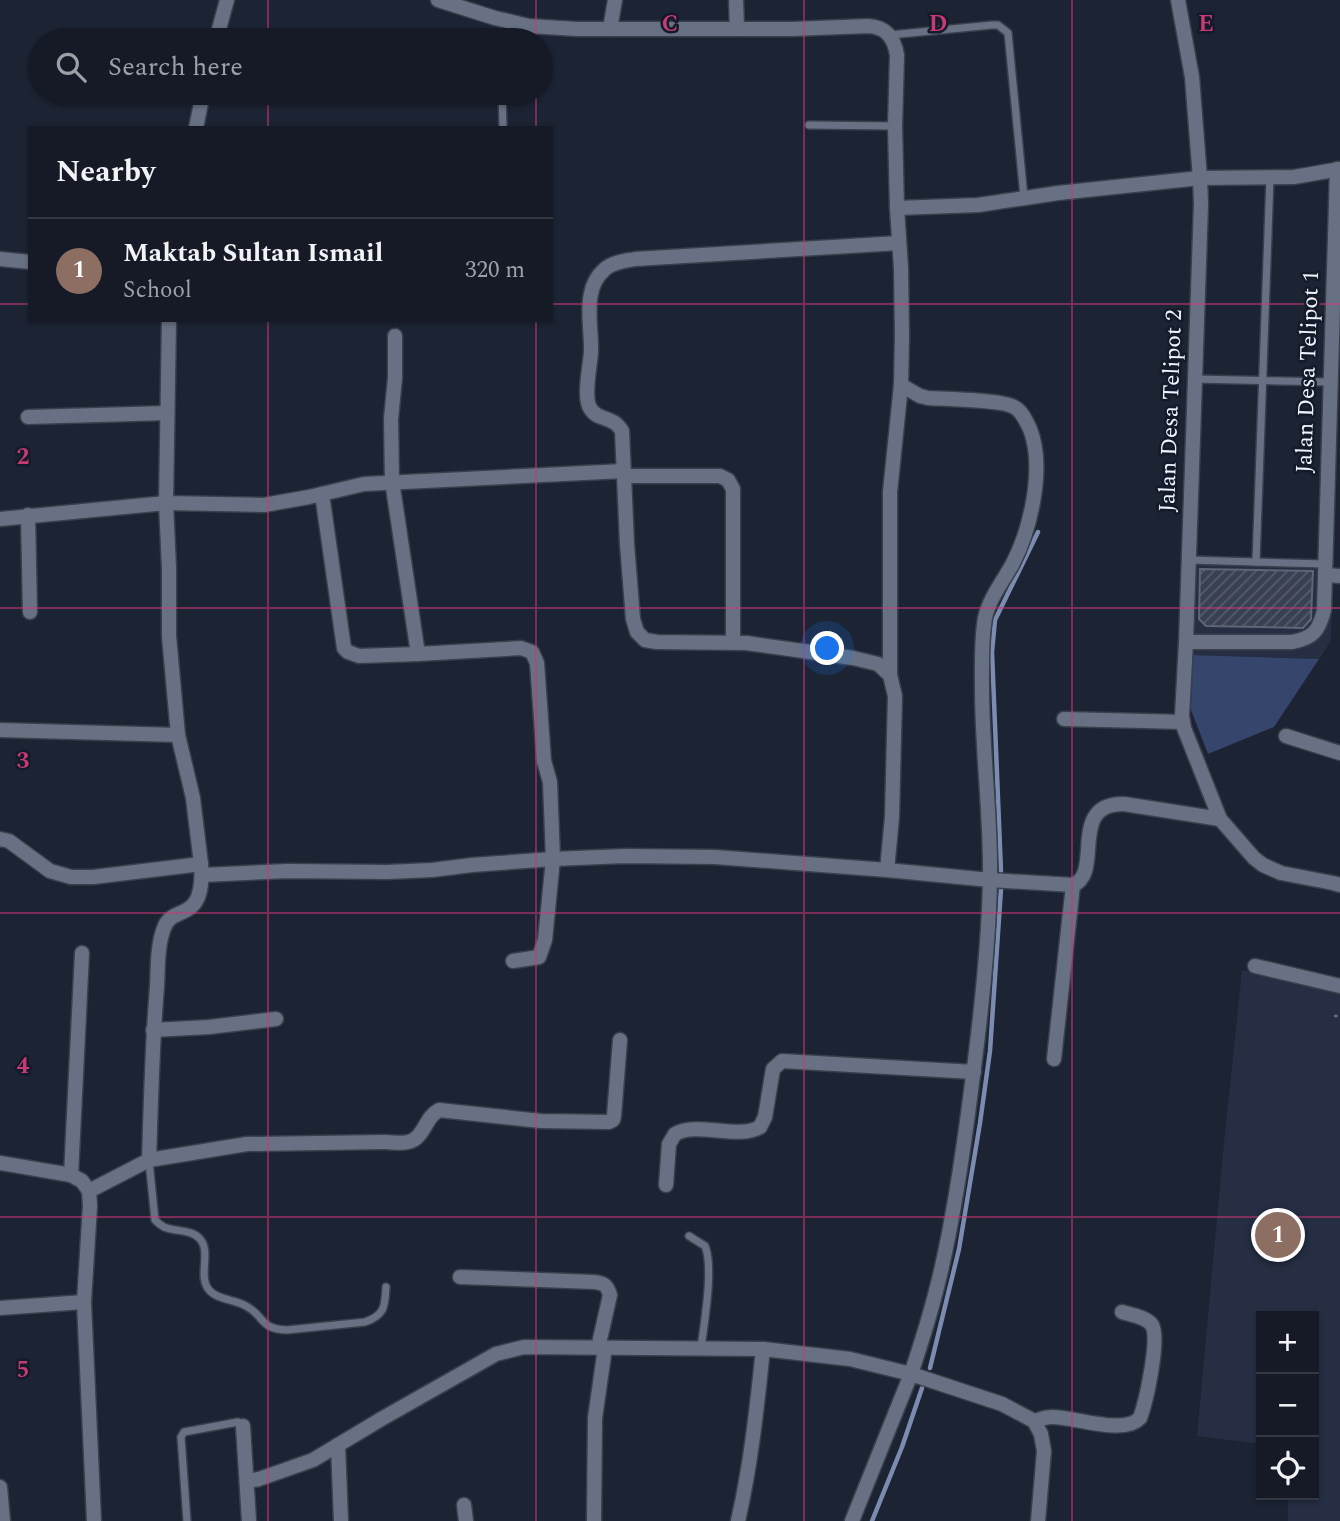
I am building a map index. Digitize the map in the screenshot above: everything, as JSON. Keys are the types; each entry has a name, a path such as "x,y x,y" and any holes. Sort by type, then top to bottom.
{"street":[{"path":"219,28 227,0"},
{"path":"438,0 466,5 510,22 529,26 577,29 868,26 876,27 890,35 895,44 902,336 901,386 890,492 890,675 895,696 892,817 887,870"},
{"path":"610,29 615,0"},
{"path":"736,0 737,28"},
{"name":"Jalan Desa Telipot 2","path":"1178,0 1192,77 1200,178 1183,722 1185,734 1220,818 1254,858 1281,873 1340,885"},
{"path":"197,126 201,105"},
{"path":"897,208 978,205 1200,178 1270,178 1317,174 1339,169"},
{"name":"Jalan Desa Telipot 1","path":"1186,642 1292,642 1304,640 1315,633 1321,623 1324,610 1339,169"},
{"path":"890,675 878,664 853,658 746,643 657,642 645,640 637,632 633,619 627,544 622,431 614,422 594,413 588,404 591,348 589,314 591,293 596,281 605,269 617,262 899,243"},
{"path":"0,259 28,262"},
{"path":"149,1160 153,1030 160,943 170,917 192,906 197,898 202,870 193,798 178,735 169,636 166,503 169,322"},
{"path":"395,336 391,419 392,481 418,654"},
{"path":"852,1521 911,1374 940,1274 964,1145 983,1000 990,880 982,700 985,615 1025,535 1033,506 1036,479 1031,431 1023,415 1014,406 928,398 901,386"},
{"path":"29,417 167,412"},
{"path":"0,519 166,503 264,505 364,484 392,481 624,474 720,477 728,480 733,489 733,642"},
{"path":"322,494 344,648 348,652 359,656 521,648 532,652 536,657 544,761 550,782 553,859 545,940 539,957 513,961"},
{"path":"28,515 30,612"},
{"path":"1325,570 1340,576"},
{"path":"1064,719 1183,722"},
{"path":"0,730 178,735"},
{"path":"1286,736 1340,753"},
{"path":"0,839 9,841 50,871 71,877 202,870 387,872 625,856 715,858 1073,885 1084,875 1093,820 1105,806 1124,804 1220,818"},
{"path":"1054,1059 1073,885"},
{"path":"71,1175 82,953"},
{"path":"1255,966 1340,986"},
{"path":"153,1030 276,1019"},
{"path":"89,1191 149,1160 247,1144 407,1143 415,1139 432,1114 439,1110 541,1121 609,1122 614,1116 620,1040"},
{"path":"666,1185 669,1144 675,1134 685,1130 750,1131 760,1127 765,1117 773,1069 782,1061 974,1072"},
{"path":"0,1163 71,1175 82,1181 89,1191 83,1302 94,1521"},
{"path":"460,1277 594,1282 604,1283 608,1288 610,1295 595,1418 594,1521"},
{"path":"0,1308 83,1302"},
{"path":"1034,1421 1052,1417 1094,1424 1126,1425 1137,1422 1154,1354 1154,1329 1148,1321 1122,1312"},
{"path":"247,1480 259,1479 313,1460 496,1354 524,1347 763,1349 850,1360 911,1374 1002,1404 1034,1421 1041,1434 1044,1451 1038,1521"},
{"path":"737,1521 757,1413 763,1349"},
{"path":"243,1426 250,1521"},
{"path":"338,1445 341,1521"},
{"path":"0,1487 3,1521"},
{"path":"464,1505 466,1521"}],"lane":[{"path":"509,28 510,22"},
{"path":"890,35 992,25 998,25 1008,33 1024,198"},
{"path":"502,105 503,126"},
{"path":"809,125 895,126"},
{"path":"1256,562 1270,178"},
{"path":"1195,379 1331,382"},
{"path":"1189,560 1256,562 1325,570"},
{"path":"149,1160 155,1220 163,1227 191,1233 200,1238 204,1247 205,1285 212,1294 247,1306 268,1327 287,1330 365,1322 382,1312 386,1287"},
{"path":"689,1236 705,1246 708,1258 707,1301 701,1348"},
{"path":"187,1521 181,1437 184,1432 239,1422 243,1426"}],"path":[{"path":"1334,1016 1340,1016"}],"shaded area":[{"path":"1196,555 1333,560 1331,641 1319,659 1192,655"},
{"path":"1192,655 1319,659 1274,727 1208,754 1191,710"},
{"path":"1242,970 1340,992 1340,1521 1288,1521 1288,1500 1319,1500 1319,1311 1256,1311 1256,1443 1197,1436"}],"building":[{"path":"1200,569 1313,571 1311,619 1303,628 1206,626 1199,619"}],"waterway":[{"path":"1001,871 992,652 995,620 1038,532"},
{"path":"930,1368 959,1249 980,1123 990,1051 1001,889"},
{"path":"872,1521 922,1388"}],"place":[{"name":"Maktab Sultan Ismail","path":"1278,1235"}]}
